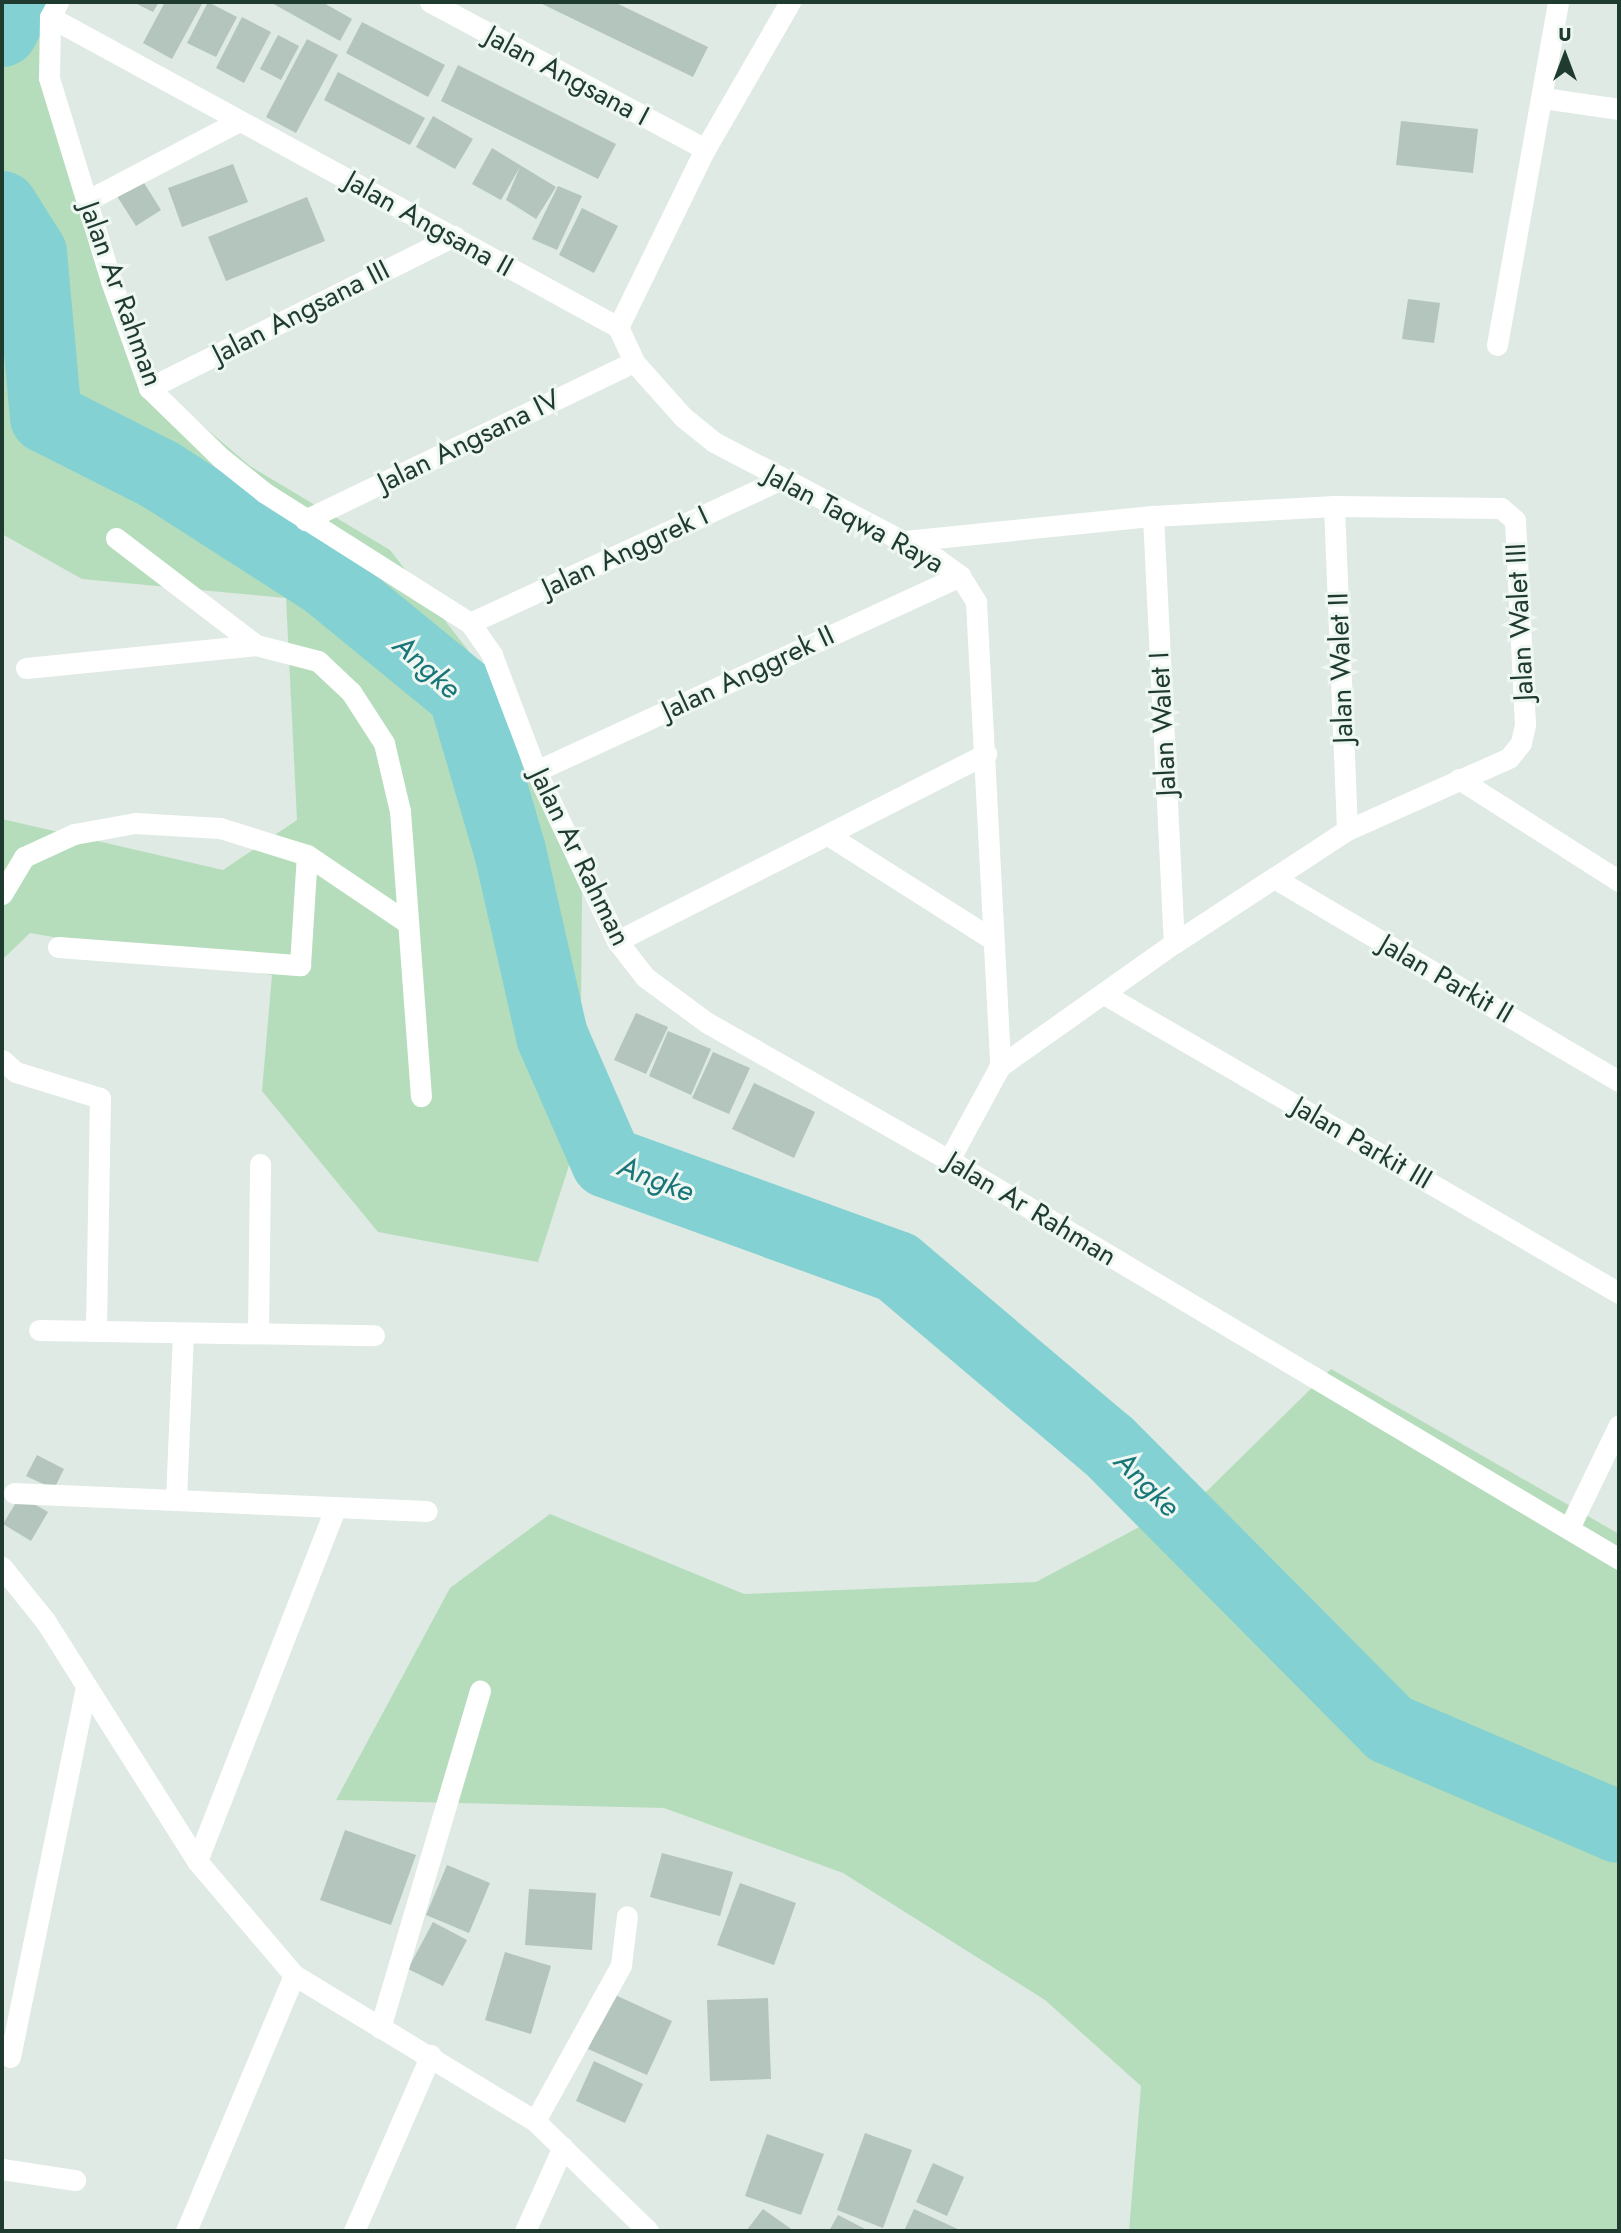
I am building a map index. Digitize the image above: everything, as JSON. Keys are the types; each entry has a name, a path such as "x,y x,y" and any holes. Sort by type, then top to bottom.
{"street":[{"name":"Jalan Angsana I","path":"430,2 705,149"},
{"path":"618,327 705,149 790,2"},
{"path":"1497,345 1558,2"},
{"name":"Jalan Angsana II","path":"54,10 239,121 618,327"},
{"name":"Jalan Ar Rahman","path":"54,10 49,78 86,201 149,388 221,458 305,520 470,623 492,655 536,771 617,941 645,977 694,1014 949,1160 1619,1559"},
{"path":"1543,98 1619,109"},
{"path":"86,201 239,121"},
{"name":"Jalan Angsana III","path":"149,388 454,236"},
{"name":"Jalan Taqwa Raya","path":"618,327 634,362 683,417 713,442 780,480 905,541 960,576 976,602 986,754 992,939 1000,1066"},
{"name":"Jalan Angsana IV","path":"305,520 634,362"},
{"name":"Jalan Anggrek I","path":"470,623 780,480"},
{"path":"905,541 1153,516 1334,506"},
{"name":"Jalan Walet III","path":"1334,506 1501,508 1515,520 1525,726 1521,743 1509,758 1459,779"},
{"name":"Jalan Walet II","path":"1334,506 1347,830"},
{"name":"Jalan Walet I","path":"1153,516 1174,937"},
{"path":"116,538 256,645"},
{"name":"Jalan Anggrek II","path":"536,771 960,576"},
{"path":"26,668 256,645 318,661 351,692 384,743 400,811 421,1096"},
{"path":"617,941 986,754"},
{"path":"949,1160 1000,1066 1104,994 1174,937 1274,878 1347,830 1459,779 1619,881"},
{"path":"2,894 24,857 74,834 135,823 220,828 307,855 408,923"},
{"path":"828,835 992,939"},
{"path":"58,947 300,965 307,855"},
{"name":"Jalan Parkit II","path":"1274,878 1619,1081"},
{"name":"Jalan Parkit III","path":"1104,994 1619,1293"},
{"path":"2,1060 16,1072 100,1098 96,1331"},
{"path":"258,1333 260,1164"},
{"path":"38,1330 374,1335"},
{"path":"176,1500 183,1333"},
{"path":"1569,1528 1619,1425"},
{"path":"14,1493 428,1511"},
{"path":"197,1861 336,1507"},
{"path":"2,1567 23,1588 197,1861 294,1975 380,2028 431,2055 535,2122 648,2231"},
{"path":"10,2057 86,1686"},
{"path":"380,2028 480,1690"},
{"path":"535,2122 621,1965 627,1916"},
{"path":"186,2231 294,1975"},
{"path":"354,2231 431,2055"},
{"path":"525,2231 563,2147"},
{"path":"2,2169 75,2180"}],"green space":[{"path":"2,2 37,2 49,70 134,367 250,466 390,550 478,663 582,893 580,1131 538,1262 378,1232 262,1091 272,975 30,933 2,960 2,819 223,870 297,820 286,598 82,579 2,534"},
{"path":"1331,1369 1619,1534 1619,2231 1129,2231 1141,2086 1045,2000 843,1873 664,1808 336,1800 450,1588 550,1514 744,1594 1036,1582 1207,1491"}],"building":[{"path":"133,2 159,2 153,12"},
{"path":"165,2 203,2 172,59 143,43"},
{"path":"208,2 237,17 216,57 187,43"},
{"path":"270,2 322,2 352,19 340,41"},
{"path":"538,2 614,2 708,47 693,77"},
{"path":"242,17 271,32 244,83 216,68"},
{"path":"362,22 445,65 428,97 346,53"},
{"path":"278,35 299,46 281,80 260,69"},
{"path":"307,39 338,55 296,133 266,117"},
{"path":"458,65 616,144 598,179 441,101"},
{"path":"338,72 425,118 410,145 324,100"},
{"path":"433,116 473,139 455,169 416,147"},
{"path":"1401,121 1478,129 1473,173 1396,165"},
{"path":"492,148 556,187 536,219 506,200 520,167 501,200 472,184"},
{"path":"233,164 248,202 182,227 168,188"},
{"path":"139,175 161,210 136,226 113,190"},
{"path":"558,186 582,196 557,250 532,239"},
{"path":"307,197 325,241 226,281 208,237"},
{"path":"582,208 618,226 594,273 559,255"},
{"path":"1408,299 1440,303 1434,343 1402,339"},
{"path":"636,1013 668,1027 646,1074 614,1060"},
{"path":"668,1031 711,1049 691,1095 649,1076"},
{"path":"713,1052 750,1068 729,1114 692,1098"},
{"path":"754,1083 815,1112 794,1158 732,1129"},
{"path":"37,1455 64,1469 54,1489 26,1476"},
{"path":"20,1496 48,1512 31,1541 3,1524"},
{"path":"345,1830 416,1855 391,1925 320,1900"},
{"path":"662,1853 733,1872 720,1916 650,1897"},
{"path":"447,1865 490,1883 469,1933 426,1915"},
{"path":"740,1883 796,1903 774,1965 717,1945"},
{"path":"529,1889 596,1893 592,1950 525,1945"},
{"path":"433,1922 467,1940 443,1986 408,1969"},
{"path":"505,1952 551,1966 531,2034 485,2020"},
{"path":"613,1994 672,2021 647,2075 588,2049"},
{"path":"768,1998 771,2079 710,2081 707,2000"},
{"path":"594,2061 643,2084 625,2123 576,2101"},
{"path":"865,2133 912,2150 883,2228 837,2210"},
{"path":"767,2134 824,2154 801,2215 745,2196"},
{"path":"933,2163 964,2177 947,2216 916,2202"},
{"path":"763,2209 794,2231 746,2231"},
{"path":"914,2209 962,2231 904,2231"},
{"path":"838,2215 869,2231 829,2231"}],"waterway":[{"name":"Angke","path":"2,31 17,2"},
{"name":"Angke","path":"2,207 31,253 46,417 159,474 327,582 464,694 510,851 552,1036 607,1162 897,1267 1108,1445 1390,1729 1619,1827"}]}
